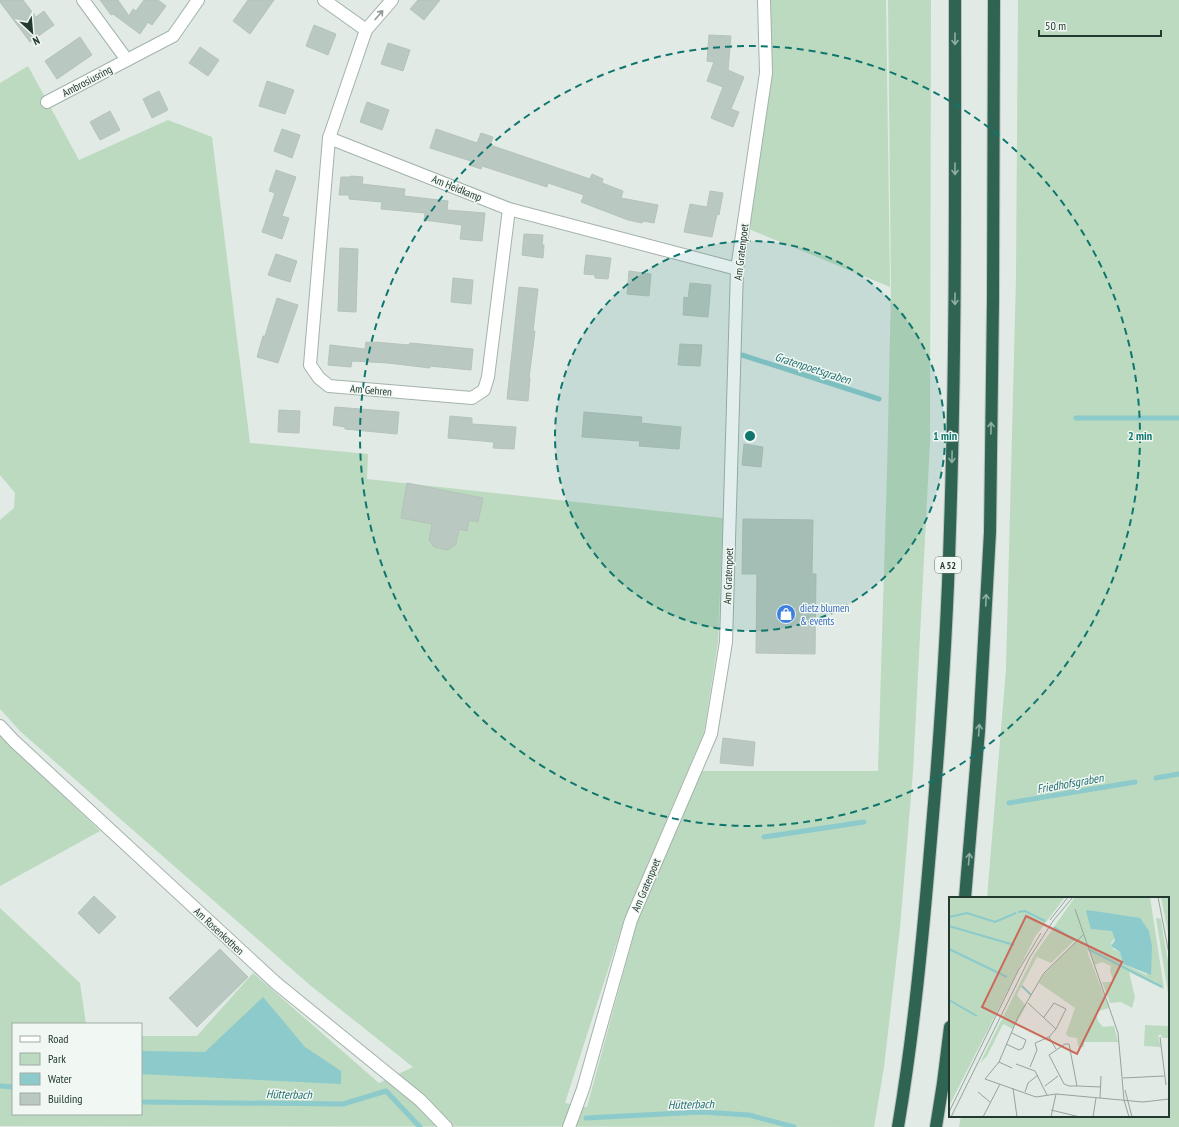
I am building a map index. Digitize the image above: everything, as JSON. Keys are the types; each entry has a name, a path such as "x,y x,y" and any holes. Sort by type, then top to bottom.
{"highway":[{"name":"A 52","path":"898,1127 907,1075 926,893 940,734 951,505 955,299 955,0"},
{"path":"966,897 979,731 990,532 994,0"},
{"path":"936,1127 949,1035"}],"street":[{"path":"83,0 127,60"},
{"name":"Ambrosiusring","path":"47,102 173,36 198,0"},
{"path":"324,0 366,30"},
{"path":"328,138 366,30 392,0"},
{"name":"Am Gratenpoet","path":"569,1127 582,1089 631,920 710,734 726,642 737,269 766,73 764,0"},
{"name":"Am Heidkamp","path":"328,138 509,209 737,269"},
{"name":"Am Gehren","path":"328,138 310,365 319,378 329,386 472,398 484,390 488,377 509,209"},
{"name":"Am Rosenkothen","path":"0,726 14,741 276,984 420,1100 446,1127"}],"green space":[{"path":"764,0 886,0 890,287 744,227 766,73"},
{"path":"888,0 931,0 930,443 913,771 900,928 884,1067 874,1127 0,1126 0,908 80,983 86,1023 12,1023 12,1115 142,1115 142,1036 197,1036 253,973 379,1083 413,1067 311,986 21,732 0,709 0,520 14,508 15,493 0,475 0,83 28,66 79,160 168,120 212,137 250,443 368,454 367,479 723,518 718,642 704,732 625,917 565,1103 587,1107 637,923 699,771 878,771 891,287"},
{"path":"1018,0 1179,0 1179,1127 959,1127 961,1117 1169,1117 1169,897 987,897 1006,669 1016,278"},
{"path":"0,735 100,831 0,886"}],"water":[{"path":"263,997 305,1047 341,1071 341,1084 142,1074 142,1051 205,1052"}],"building":[{"path":"0,0 23,0 36,17 44,11 54,25 30,42"},
{"path":"100,0 118,0 129,16 133,9 136,11 144,0 158,0 166,6 152,25 148,22 140,34 113,14 111,15"},
{"path":"248,0 274,0 250,34 233,21"},
{"path":"418,0 440,0 424,20 410,9"},
{"path":"314,25 336,34 328,55 306,46"},
{"path":"709,35 731,36 728,70 744,77 731,109 739,112 733,127 711,118 723,87 707,81 714,62 707,61"},
{"path":"80,37 92,55 57,79 45,61"},
{"path":"388,43 410,50 403,71 381,64"},
{"path":"200,47 219,60 208,76 189,63"},
{"path":"267,81 294,90 285,114 259,106"},
{"path":"159,91 168,110 152,118 143,99"},
{"path":"367,102 389,110 382,130 360,122"},
{"path":"110,111 120,130 100,140 90,122"},
{"path":"282,129 300,135 292,158 274,151"},
{"path":"436,129 477,143 481,133 493,137 490,145 590,179 592,174 603,179 602,183 623,191 621,198 658,205 654,223 643,221 642,223 628,220 581,202 584,195 548,183 547,187 482,166 481,169 469,165 471,161 430,148"},
{"path":"276,170 296,177 282,216 289,218 282,239 262,232 275,193 269,191"},
{"path":"341,177 363,177 362,184 405,189 404,196 448,201 447,210 485,213 482,241 460,239 462,225 424,220 425,213 381,209 382,202 349,199 349,195 339,195"},
{"path":"710,191 723,193 719,215 717,214 712,237 684,232 690,204 707,207"},
{"path":"524,234 543,235 543,258 522,255"},
{"path":"340,248 358,249 356,312 338,311"},
{"path":"276,254 297,261 290,282 268,275"},
{"path":"586,255 611,258 608,279 595,278 595,275 584,274"},
{"path":"629,271 651,274 649,296 627,294"},
{"path":"453,278 473,280 471,304 451,302"},
{"path":"690,283 711,285 708,317 683,315 684,297 688,298"},
{"path":"519,287 538,289 533,331 535,331 529,378 528,401 507,399"},
{"path":"277,298 298,305 278,363 257,357"},
{"path":"366,342 409,345 410,343 473,349 471,370 352,361 351,367 328,365 330,345 365,349"},
{"path":"680,344 702,345 700,366 678,365"},
{"path":"335,407 399,412 397,434 345,429 345,427 333,425"},
{"path":"279,410 300,411 299,433 278,432"},
{"path":"584,412 642,417 641,423 681,427 679,449 639,446 640,441 582,437"},
{"path":"450,416 472,418 472,424 516,427 514,449 493,448 494,442 448,438"},
{"path":"744,444 763,447 761,467 742,465"},
{"path":"407,483 483,498 478,522 469,520 467,531 459,529 456,544 448,550 434,547 429,540 432,524 401,518"},
{"name":"dietz blumen & events","path":"743,519 813,520 812,574 816,574 815,654 756,653 757,574 742,574"},
{"path":"723,738 755,742 753,766 720,763"},
{"path":"94,896 116,917 99,934 78,913"},
{"path":"220,949 248,977 197,1027 169,998"}],"waterway":[{"name":"Gratenpoetsgraben","path":"742,355 879,399"},
{"name":"Gratenpoetsgraben","path":"1076,418 1179,418"},
{"name":"Friedhofsgraben","path":"1156,778 1179,774"},
{"name":"Friedhofsgraben","path":"1009,803 1135,782"},
{"name":"Friedhofsgraben","path":"764,837 864,822"},
{"name":"Hütterbach","path":"0,1086 12,1087"},
{"name":"Hütterbach","path":"142,1102 343,1104 386,1091 420,1127"},
{"name":"Hütterbach","path":"586,1118 701,1112 749,1115 794,1127"}],"place":[{"name":"dietz blumen & events","path":"786,614"}]}
